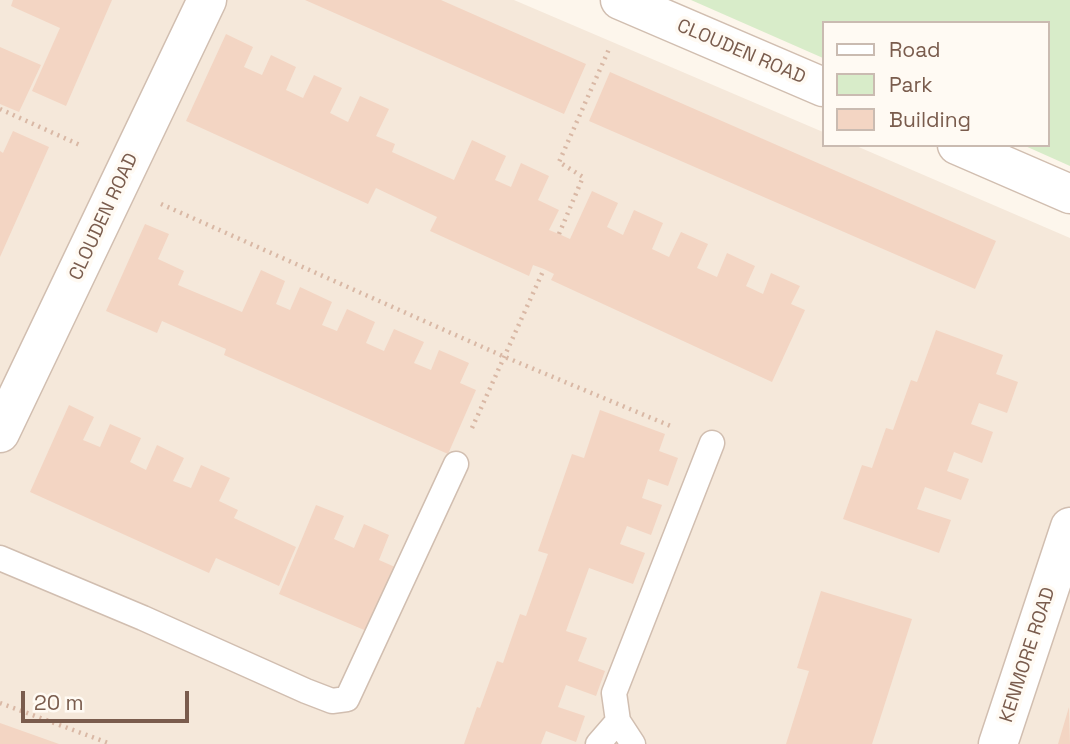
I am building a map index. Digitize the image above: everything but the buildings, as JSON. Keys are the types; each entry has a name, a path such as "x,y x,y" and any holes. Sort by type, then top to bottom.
{"street":[{"name":"CLOUDEN ROAD","path":"0,433 207,0"},
{"name":"CLOUDEN ROAD","path":"624,2 822,88"},
{"path":"962,147 1070,194"},
{"name":"KENMORE ROAD","path":"998,744 1070,527"}],"lane":[{"path":"633,744 618,721 614,693 712,443"},
{"path":"0,558 144,618 306,691 332,701 346,699 456,464"},
{"path":"598,744 618,721"}],"path":[{"path":"559,234 583,177 559,162 624,2"},
{"path":"0,109 123,176 505,357 712,443"},
{"path":"456,464 544,269"},
{"path":"0,703 111,744"}],"shaded area":[{"path":"0,0 514,0 822,132 822,147 859,147 1070,238 1070,744 0,744"}],"green space":[{"path":"691,0 1070,0 1070,166 1027,147 1049,147 1049,21 822,21 822,58"}]}
